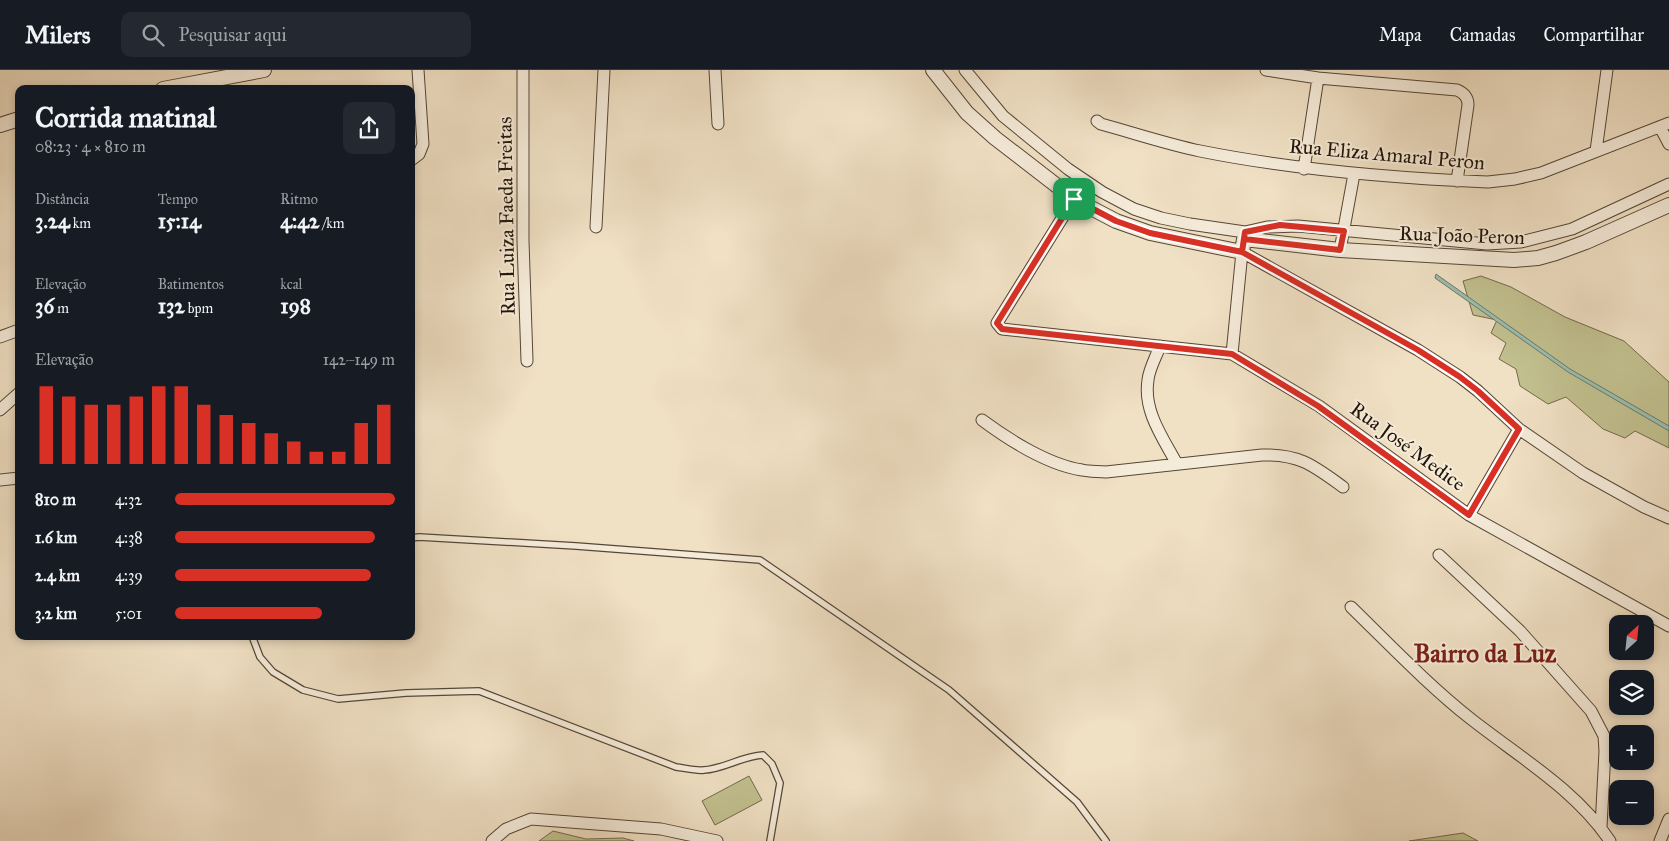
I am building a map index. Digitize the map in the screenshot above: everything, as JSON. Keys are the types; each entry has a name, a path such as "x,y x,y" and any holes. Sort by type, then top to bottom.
{"street":[{"path":"184,85 264,70"},
{"path":"415,157 419,154 423,144 418,70"},
{"name":"Rua Luiza Faeda Freitas","path":"523,70 523,241 527,360"},
{"path":"596,227 604,70"},
{"path":"716,70 718,124"},
{"name":"Rua João Peron","path":"933,70 966,113 1074,199 1116,221 1150,233 1340,250 1514,260 1538,258 1586,242 1669,206"},
{"path":"965,70 1003,116 1068,169 1102,192 1134,209 1244,241 1460,377 1519,429 1583,473 1644,507 1669,518"},
{"path":"1266,70 1318,78 1457,90 1462,92 1466,97 1468,105 1457,181"},
{"path":"1596,151 1607,70"},
{"path":"1304,169 1318,78"},
{"path":"0,124 15,120"},
{"name":"Rua Eliza Amaral Peron","path":"1097,121 1101,124 1152,139 1199,151 1304,169 1488,182 1515,179 1541,173 1664,125"},
{"path":"1664,125 1669,144"},
{"path":"1340,250 1354,174"},
{"path":"1244,241 1280,225 1487,244 1522,242 1572,229 1669,184"},
{"path":"1074,199 997,323 998,326 1006,331 1232,354 1244,241"},
{"path":"0,336 15,331"},
{"path":"1160,346 1148,378 1149,404 1151,417 1177,464"},
{"name":"Rua José Medice","path":"1232,354 1318,406 1469,515 1669,626"},
{"path":"0,410 15,397"},
{"path":"982,420 1003,436 1032,451 1082,470 1106,472 1262,455 1281,455 1301,460 1313,466 1343,487"},
{"path":"1469,515 1519,429"},
{"path":"0,480 15,478"},
{"path":"1439,555 1520,631 1591,711 1600,726 1605,744 1601,827"},
{"path":"1351,607 1456,706 1537,768 1577,803 1601,827 1610,841"},
{"path":"1660,841 1669,819"},
{"path":"492,841 506,829 531,820 661,829 717,841"}],"lane":[{"path":"415,538 576,546 760,560 949,690 1078,802 1106,841"},
{"path":"254,640 260,657 273,672 303,690 338,699 406,693 479,691 676,768 705,770 751,756 763,755 772,764 780,783 770,841"}],"shaded area":[{"path":"1436,274 1570,369 1669,426 1669,431 1568,372 1435,278"},
{"path":"1481,276 1511,287 1565,317 1624,341 1669,382 1669,448 1635,431 1625,438 1603,429 1566,397 1548,404 1520,386 1516,369 1499,359 1506,343 1491,333 1497,320 1473,315 1463,281"},
{"path":"749,776 762,800 715,825 702,801"},
{"path":"553,831 586,839 623,838 634,841 539,841"},
{"path":"1463,833 1478,841 1409,841"}],"district":[{"name":"Bairro da Luz","path":"1485,653"}],"route":[{"path":"1074,199 997,323 998,326 1006,331 1232,354 1318,406 1469,515 1519,429 1478,391 1418,350 1242,252 1244,239 1340,250 1344,231 1280,225 1267,227 1245,232 1242,252 1150,233 1116,221 1074,199"}]}
